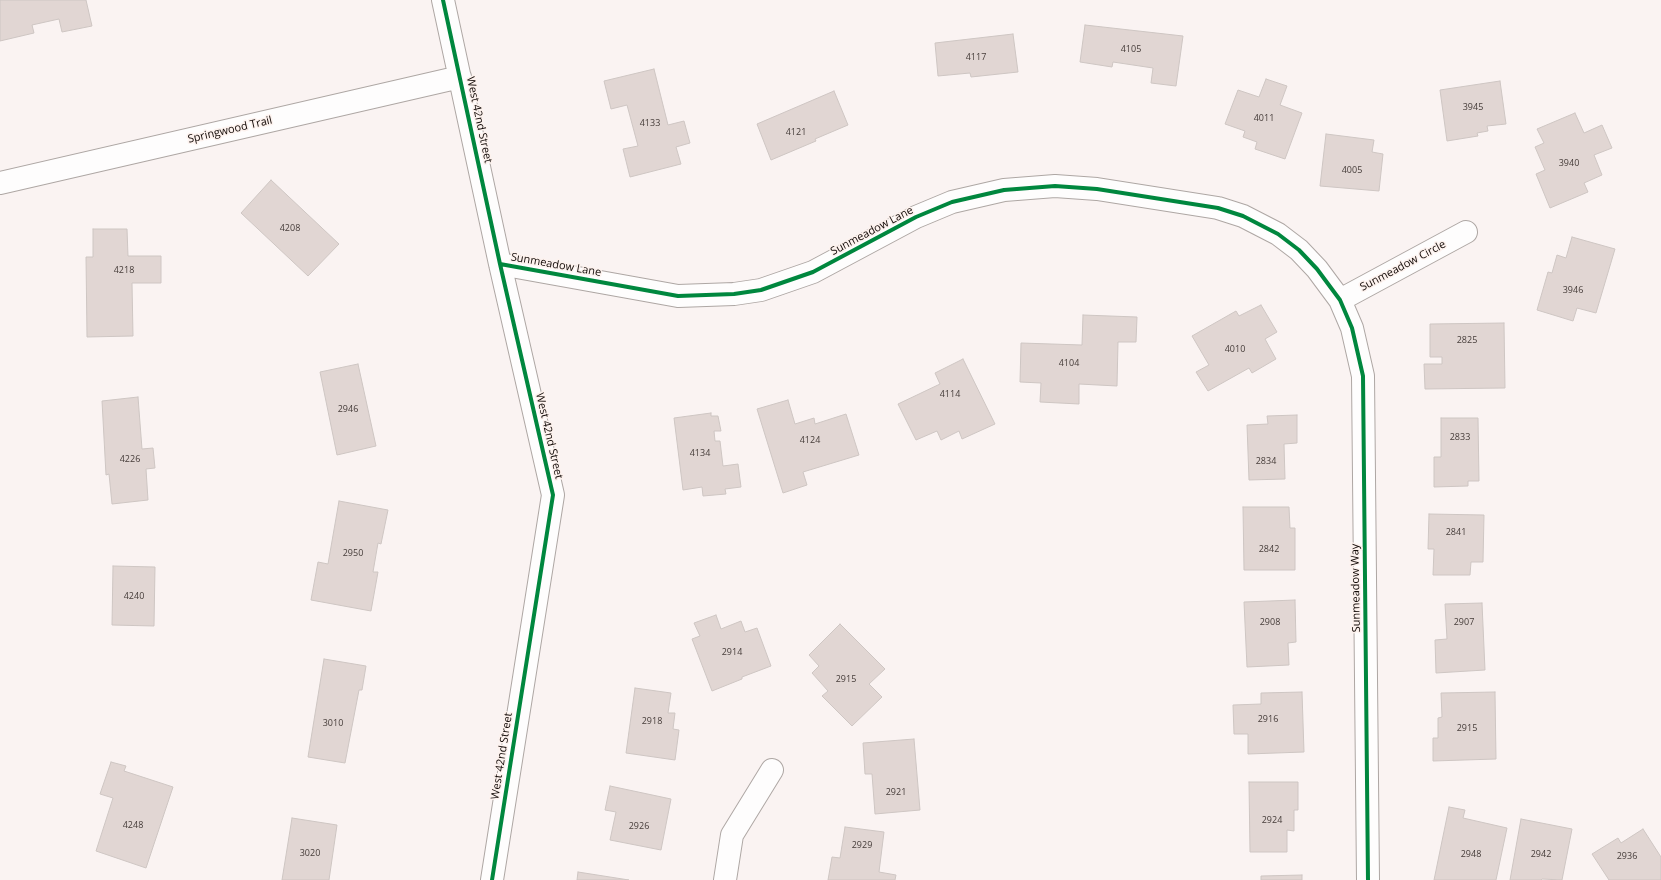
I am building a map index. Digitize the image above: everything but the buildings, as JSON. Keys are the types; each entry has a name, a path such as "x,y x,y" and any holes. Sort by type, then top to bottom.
{"street":[{"name":"West 42nd Street","path":"443,0 500,264 553,495 492,880"},
{"name":"Springwood Trail","path":"0,182 460,77"},
{"name":"Sunmeadow Lane","path":"500,264 678,296 734,294 761,290 813,272 916,217 952,202 1004,190 1055,186 1097,189 1205,205 1243,216 1278,234 1299,250 1325,279 1340,300"},
{"name":"Sunmeadow Circle","path":"1340,300 1466,232"},
{"name":"Sunmeadow Way","path":"1340,300 1352,328 1363,376 1368,880"},
{"path":"725,880 732,835 772,770"}],"cycle path":[{"path":"443,0 500,264 553,495 492,880"},
{"path":"500,264 678,296 734,294 761,290 813,272 916,217 952,202 1004,190 1055,186 1097,189 1218,208 1243,216 1278,234 1299,250 1317,269 1340,300 1352,328 1363,376 1368,880"}]}
